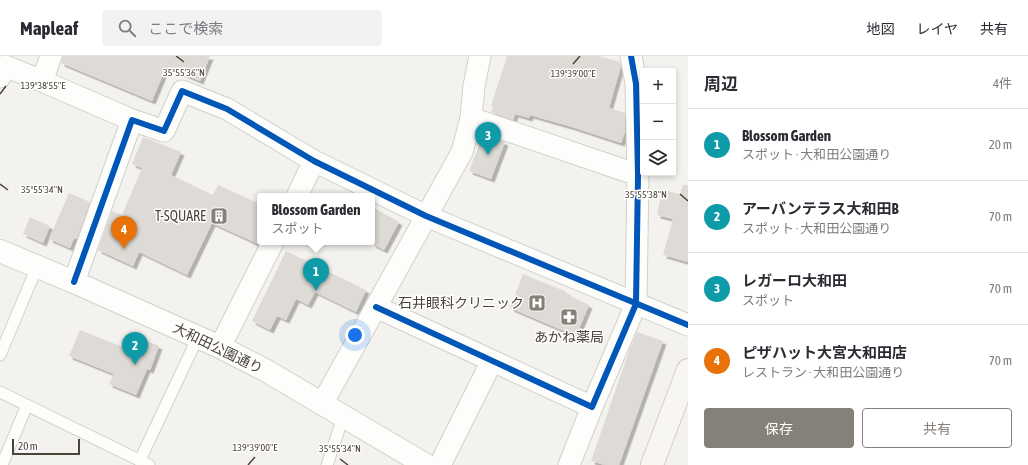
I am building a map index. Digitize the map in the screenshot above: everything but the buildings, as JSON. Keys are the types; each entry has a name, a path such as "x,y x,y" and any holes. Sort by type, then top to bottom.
{"main road":[{"path":"653,465 688,370"}],"street":[{"path":"42,82 51,56"},
{"path":"322,404 462,152 471,118 474,86 480,56"},
{"path":"569,465 636,304 638,176 636,84 631,56"},
{"path":"0,77 5,66 164,132 182,91 227,109 314,161 426,216 688,326"},
{"path":"471,118 638,176"},
{"path":"74,282 132,120"},
{"path":"298,193 314,161"},
{"path":"220,347 271,245"},
{"name":"大和田公園通り","path":"0,251 220,347 265,370 426,465"},
{"path":"376,307 592,407"},
{"path":"440,465 492,361"}],"lane":[{"path":"0,355 37,267"},
{"path":"0,392 145,462 198,337"},
{"path":"2,465 27,405"},
{"path":"327,465 343,416"}],"cycle path":[{"path":"376,307 592,407 636,304 638,175 636,84 631,56"},
{"path":"74,282 132,120 164,131 182,91 227,109 314,161 426,216 688,325"}],"place":[{"name":"レガーロ大和田","path":"488,155"},
{"name":"T-SQUARE","path":"219,216"},
{"name":"ピザハット大宮大和田店","path":"124,249"},
{"name":"Blossom Garden","path":"316,291"},
{"name":"石井眼科クリニック","path":"537,303"},
{"name":"あかね薬局","path":"569,317"},
{"name":"アーバンテラス大和田B","path":"135,365"}]}
